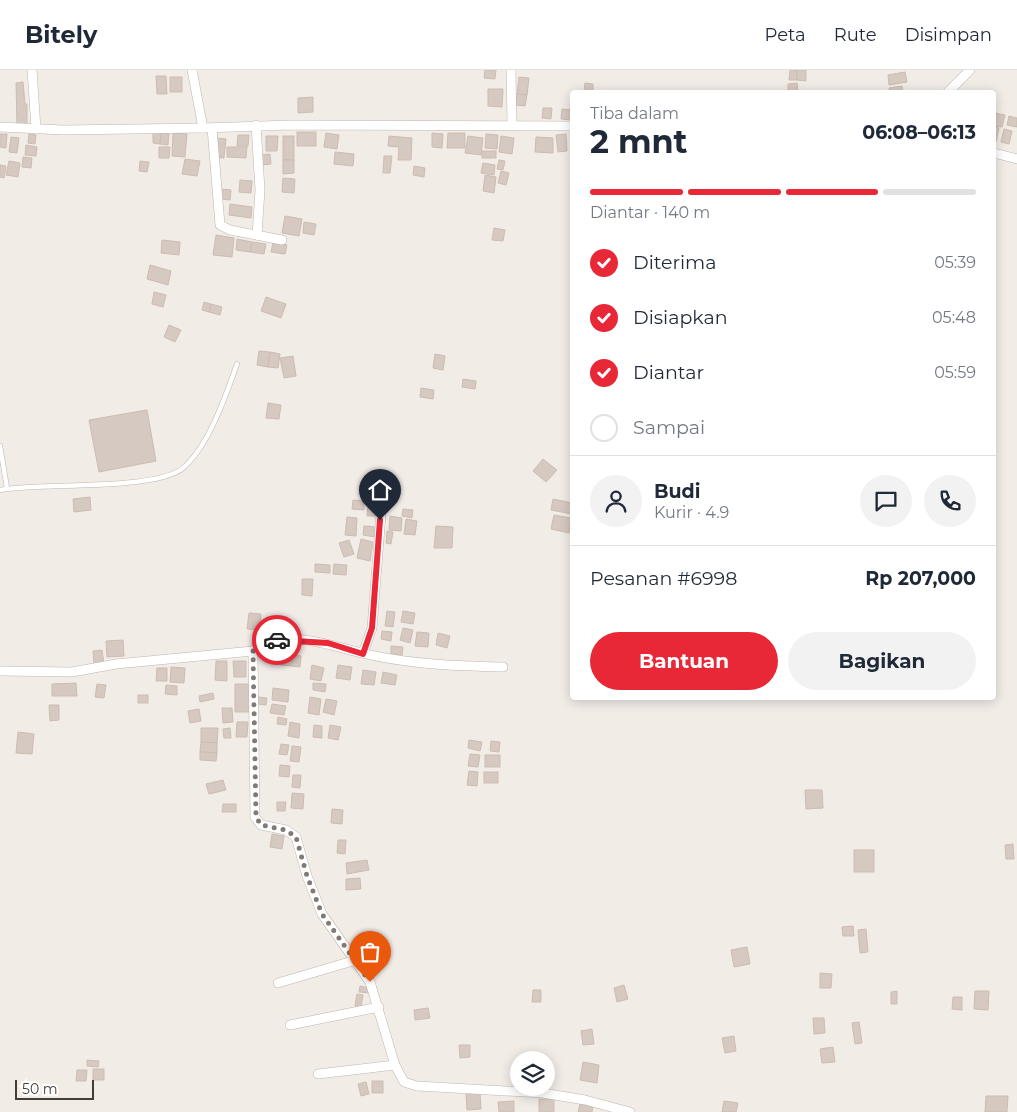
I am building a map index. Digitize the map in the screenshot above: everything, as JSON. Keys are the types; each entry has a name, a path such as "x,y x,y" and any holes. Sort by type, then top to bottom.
{"street":[{"path":"32,70 36,129"},
{"path":"192,70 208,128 220,225 230,230 282,240"},
{"path":"511,70 512,124"},
{"path":"950,90 970,70"},
{"path":"0,127 36,129 208,128 256,125 512,124 570,126"},
{"path":"256,125 260,190 257,235"},
{"path":"996,154 1017,159"},
{"path":"363,654 372,628 382,502"},
{"path":"0,672 72,672 116,664 253,651 263,643 285,640 328,643 363,654 422,663 503,667"},
{"path":"253,651 256,817 261,825 286,830 296,837 307,876 319,908 370,982 395,1065 404,1082 413,1085 543,1093 585,1100 630,1112"},
{"path":"278,983 356,960"},
{"path":"290,1025 379,1007"},
{"path":"318,1074 395,1065"}],"lane":[{"path":"0,490 7,488 135,482 165,476 183,468 208,434 237,364"},
{"path":"0,446 7,488"}],"building":[{"path":"485,70 496,70 495,79 484,78"},
{"path":"790,70 797,70 797,80 789,80"},
{"path":"797,70 806,70 806,81 797,80"},
{"path":"905,72 907,82 889,85 888,75"},
{"path":"156,76 166,76 167,94 157,94"},
{"path":"170,77 182,77 182,92 170,92"},
{"path":"519,77 529,78 527,95 517,94"},
{"path":"23,82 25,104 27,104 27,124 17,124 16,83"},
{"path":"585,83 593,84 593,90 584,90"},
{"path":"797,83 798,90 788,90 788,84"},
{"path":"902,86 903,90 890,90 889,88"},
{"path":"488,89 503,89 502,107 488,106"},
{"path":"517,94 527,95 525,106 515,105"},
{"path":"313,97 313,112 298,113 298,98"},
{"path":"543,108 552,108 551,119 542,118"},
{"path":"562,109 570,110 570,120 561,119"},
{"path":"996,113 1005,115 1002,127 996,126"},
{"path":"1009,116 1017,118 1017,127 1007,125"},
{"path":"996,127 999,128 996,142"},
{"path":"1004,129 1012,131 1009,144 1001,142"},
{"path":"153,132 161,133 160,144 153,143"},
{"path":"297,132 316,132 316,146 297,146"},
{"path":"161,133 169,134 168,145 160,144"},
{"path":"173,133 187,134 185,157 172,156"},
{"path":"326,133 339,135 337,149 324,147"},
{"path":"432,133 443,134 442,148 432,147"},
{"path":"448,133 465,133 465,148 447,148"},
{"path":"0,134 7,134 6,148 0,147"},
{"path":"29,134 36,135 35,144 28,143"},
{"path":"486,134 498,135 497,149 485,148"},
{"path":"566,134 567,151 558,152 556,135"},
{"path":"238,135 249,135 248,146 237,146"},
{"path":"266,136 278,136 277,151 266,151"},
{"path":"283,136 294,136 294,160 283,160"},
{"path":"389,136 412,138 411,160 398,160 399,147 388,146"},
{"path":"468,136 483,138 481,155 465,153"},
{"path":"501,136 514,138 512,154 499,152"},
{"path":"11,137 19,138 17,153 9,152"},
{"path":"536,137 553,138 553,153 535,152"},
{"path":"217,138 226,139 224,158 215,157"},
{"path":"26,145 37,147 36,156 25,155"},
{"path":"159,147 170,147 169,158 159,158"},
{"path":"227,147 247,147 246,158 227,157"},
{"path":"482,151 496,151 496,158 482,158"},
{"path":"335,152 354,154 353,166 334,164"},
{"path":"270,154 271,164 261,165 260,155"},
{"path":"384,156 392,156 390,173 383,173"},
{"path":"23,157 32,158 31,168 22,167"},
{"path":"185,159 200,161 197,176 182,174"},
{"path":"283,160 294,160 294,173 283,174"},
{"path":"499,160 505,161 503,170 497,169"},
{"path":"9,161 20,163 18,177 6,175"},
{"path":"140,161 149,162 147,172 139,171"},
{"path":"483,163 495,165 494,175 481,173"},
{"path":"0,165 6,166 4,178 0,177"},
{"path":"414,166 425,168 424,177 413,175"},
{"path":"501,171 509,173 506,185 498,183"},
{"path":"485,175 496,177 494,193 483,191"},
{"path":"283,178 295,179 294,193 282,192"},
{"path":"240,180 252,181 251,193 239,192"},
{"path":"221,189 231,190 230,200 220,199"},
{"path":"230,204 252,207 251,218 229,215"},
{"path":"285,216 302,219 299,236 282,233"},
{"path":"304,222 316,224 314,235 303,233"},
{"path":"494,228 505,230 503,241 492,240"},
{"path":"216,235 234,238 232,257 213,255"},
{"path":"237,239 252,242 250,252 236,250"},
{"path":"162,240 180,242 179,255 161,253"},
{"path":"252,242 266,244 264,254 250,252"},
{"path":"273,242 287,245 285,254 271,252"},
{"path":"150,265 171,271 168,285 147,279"},
{"path":"154,292 166,295 163,307 152,304"},
{"path":"266,297 286,304 281,318 261,311"},
{"path":"204,302 211,304 209,312 202,310"},
{"path":"211,304 222,307 220,315 209,312"},
{"path":"169,325 181,330 175,342 164,337"},
{"path":"259,351 270,352 268,367 257,365"},
{"path":"270,352 280,354 278,368 268,367"},
{"path":"435,354 445,356 443,370 433,368"},
{"path":"293,356 296,376 284,378 280,358"},
{"path":"463,379 476,381 475,389 462,387"},
{"path":"421,388 434,390 433,399 420,397"},
{"path":"268,403 281,405 279,419 266,418"},
{"path":"147,410 156,461 99,472 89,420"},
{"path":"543,459 557,470 546,482 533,471"},
{"path":"90,497 91,510 74,512 73,499"},
{"path":"553,499 570,503 570,514 551,510"},
{"path":"353,500 364,501 364,510 352,509"},
{"path":"368,501 378,502 377,516 367,516"},
{"path":"403,509 413,510 412,518 402,516"},
{"path":"554,515 570,518 569,533 551,529"},
{"path":"390,516 402,518 401,531 389,530"},
{"path":"347,517 357,518 356,536 345,535"},
{"path":"406,519 417,521 415,535 404,534"},
{"path":"364,526 376,527 375,537 363,535"},
{"path":"436,526 453,527 452,548 434,548"},
{"path":"387,531 393,532 391,544 386,543"},
{"path":"361,539 373,542 370,561 357,558"},
{"path":"349,540 354,554 344,557 339,543"},
{"path":"315,564 330,565 330,573 315,572"},
{"path":"334,564 347,565 346,575 333,574"},
{"path":"302,579 313,579 312,596 302,595"},
{"path":"387,611 395,612 393,627 385,626"},
{"path":"403,611 415,613 413,624 401,622"},
{"path":"249,613 261,614 260,630 247,629"},
{"path":"270,617 282,618 281,629 269,628"},
{"path":"403,628 413,630 410,643 400,640"},
{"path":"382,631 392,632 391,641 381,639"},
{"path":"417,632 429,633 428,647 415,646"},
{"path":"438,633 450,636 447,648 436,645"},
{"path":"123,640 124,656 107,657 106,641"},
{"path":"391,646 403,647 402,655 391,654"},
{"path":"102,650 104,664 94,665 93,651"},
{"path":"282,654 301,656 300,667 281,665"},
{"path":"216,661 227,661 227,681 215,680"},
{"path":"233,661 246,661 246,677 234,677"},
{"path":"312,665 324,668 321,681 310,679"},
{"path":"338,665 352,667 350,680 336,678"},
{"path":"171,667 185,668 184,683 170,682"},
{"path":"157,668 167,668 167,681 156,681"},
{"path":"363,670 376,672 374,685 361,684"},
{"path":"383,672 397,675 395,685 381,683"},
{"path":"76,683 77,696 52,696 52,684"},
{"path":"313,683 326,684 325,692 313,690"},
{"path":"97,684 106,685 104,698 95,697"},
{"path":"235,684 251,684 250,712 235,712"},
{"path":"166,685 177,686 177,695 165,694"},
{"path":"273,688 289,690 288,702 272,700"},
{"path":"213,693 214,699 200,702 199,696"},
{"path":"138,695 148,695 148,703 138,703"},
{"path":"258,697 267,698 266,705 257,704"},
{"path":"310,697 321,699 319,715 308,713"},
{"path":"326,699 337,701 334,715 323,712"},
{"path":"272,704 286,706 284,715 270,713"},
{"path":"49,705 59,705 59,720 50,721"},
{"path":"222,708 232,708 233,722 223,723"},
{"path":"199,709 201,721 190,723 188,711"},
{"path":"278,717 287,719 286,725 277,724"},
{"path":"237,722 248,722 247,737 236,737"},
{"path":"290,722 300,724 299,738 288,736"},
{"path":"314,725 322,726 322,738 313,737"},
{"path":"330,725 341,727 338,740 328,738"},
{"path":"201,728 218,728 217,743 201,742"},
{"path":"230,728 231,738 224,738 223,729"},
{"path":"18,732 34,734 32,754 16,753"},
{"path":"469,740 482,742 480,751 468,748"},
{"path":"491,741 500,742 499,752 490,751"},
{"path":"201,742 217,743 217,753 200,752"},
{"path":"281,744 289,745 287,755 279,754"},
{"path":"292,746 301,747 299,762 290,761"},
{"path":"200,752 217,753 216,761 200,760"},
{"path":"470,754 480,755 478,767 468,766"},
{"path":"485,755 500,755 500,767 485,767"},
{"path":"280,765 290,766 289,777 279,776"},
{"path":"469,771 478,772 477,786 467,785"},
{"path":"484,772 498,772 498,783 484,783"},
{"path":"293,775 301,775 300,788 292,787"},
{"path":"223,780 226,790 209,794 206,784"},
{"path":"805,790 822,790 823,808 806,809"},
{"path":"292,793 304,794 303,809 291,808"},
{"path":"277,802 286,802 285,811 277,811"},
{"path":"223,804 236,804 236,812 222,812"},
{"path":"332,809 343,810 342,824 331,823"},
{"path":"272,834 284,836 282,849 270,847"},
{"path":"338,840 346,840 345,854 337,853"},
{"path":"1013,844 1014,859 1006,859 1005,845"},
{"path":"854,850 874,850 874,872 854,872"},
{"path":"367,860 369,870 347,874 346,863"},
{"path":"360,878 361,889 346,890 346,879"},
{"path":"853,926 854,936 843,936 842,927"},
{"path":"866,929 868,952 860,953 858,930"},
{"path":"380,938 384,951 375,954 371,941"},
{"path":"747,947 750,964 734,967 731,950"},
{"path":"820,973 832,974 831,988 820,988"},
{"path":"624,985 628,999 617,1002 614,988"},
{"path":"360,986 369,988 369,993 359,992"},
{"path":"533,990 541,990 541,1002 532,1002"},
{"path":"897,991 897,1004 891,1004 891,992"},
{"path":"975,991 989,991 988,1010 974,1009"},
{"path":"357,994 363,995 361,1007 355,1006"},
{"path":"953,997 962,997 962,1010 952,1009"},
{"path":"428,1008 430,1018 415,1020 414,1010"},
{"path":"813,1018 824,1018 825,1033 814,1034"},
{"path":"859,1022 862,1043 855,1044 852,1023"},
{"path":"592,1029 594,1044 583,1045 581,1031"},
{"path":"734,1036 736,1051 725,1053 722,1038"},
{"path":"459,1045 470,1045 470,1057 460,1058"},
{"path":"833,1047 835,1062 822,1063 820,1049"},
{"path":"87,1060 99,1061 98,1067 87,1066"},
{"path":"583,1062 599,1065 597,1083 580,1080"},
{"path":"93,1069 104,1069 104,1080 93,1080"},
{"path":"77,1070 87,1070 86,1081 76,1081"},
{"path":"372,1081 383,1081 383,1093 372,1093"},
{"path":"366,1082 369,1094 361,1096 358,1084"},
{"path":"480,1093 481,1109 467,1110 466,1094"},
{"path":"986,1096 1008,1096 1007,1112 985,1112"},
{"path":"539,1099 554,1099 554,1112 539,1112"},
{"path":"514,1101 514,1112 499,1112 498,1102"},
{"path":"724,1101 738,1103 736,1112 722,1112"},
{"path":"580,1104 593,1106 592,1112 578,1112"}],"way so far":[{"path":"277,640 267,641 253,651 254,809 257,821 261,825 286,830 296,837 313,896 322,914 370,982"}],"route":[{"path":"277,640 328,643 363,654 372,628 380,520"}]}
